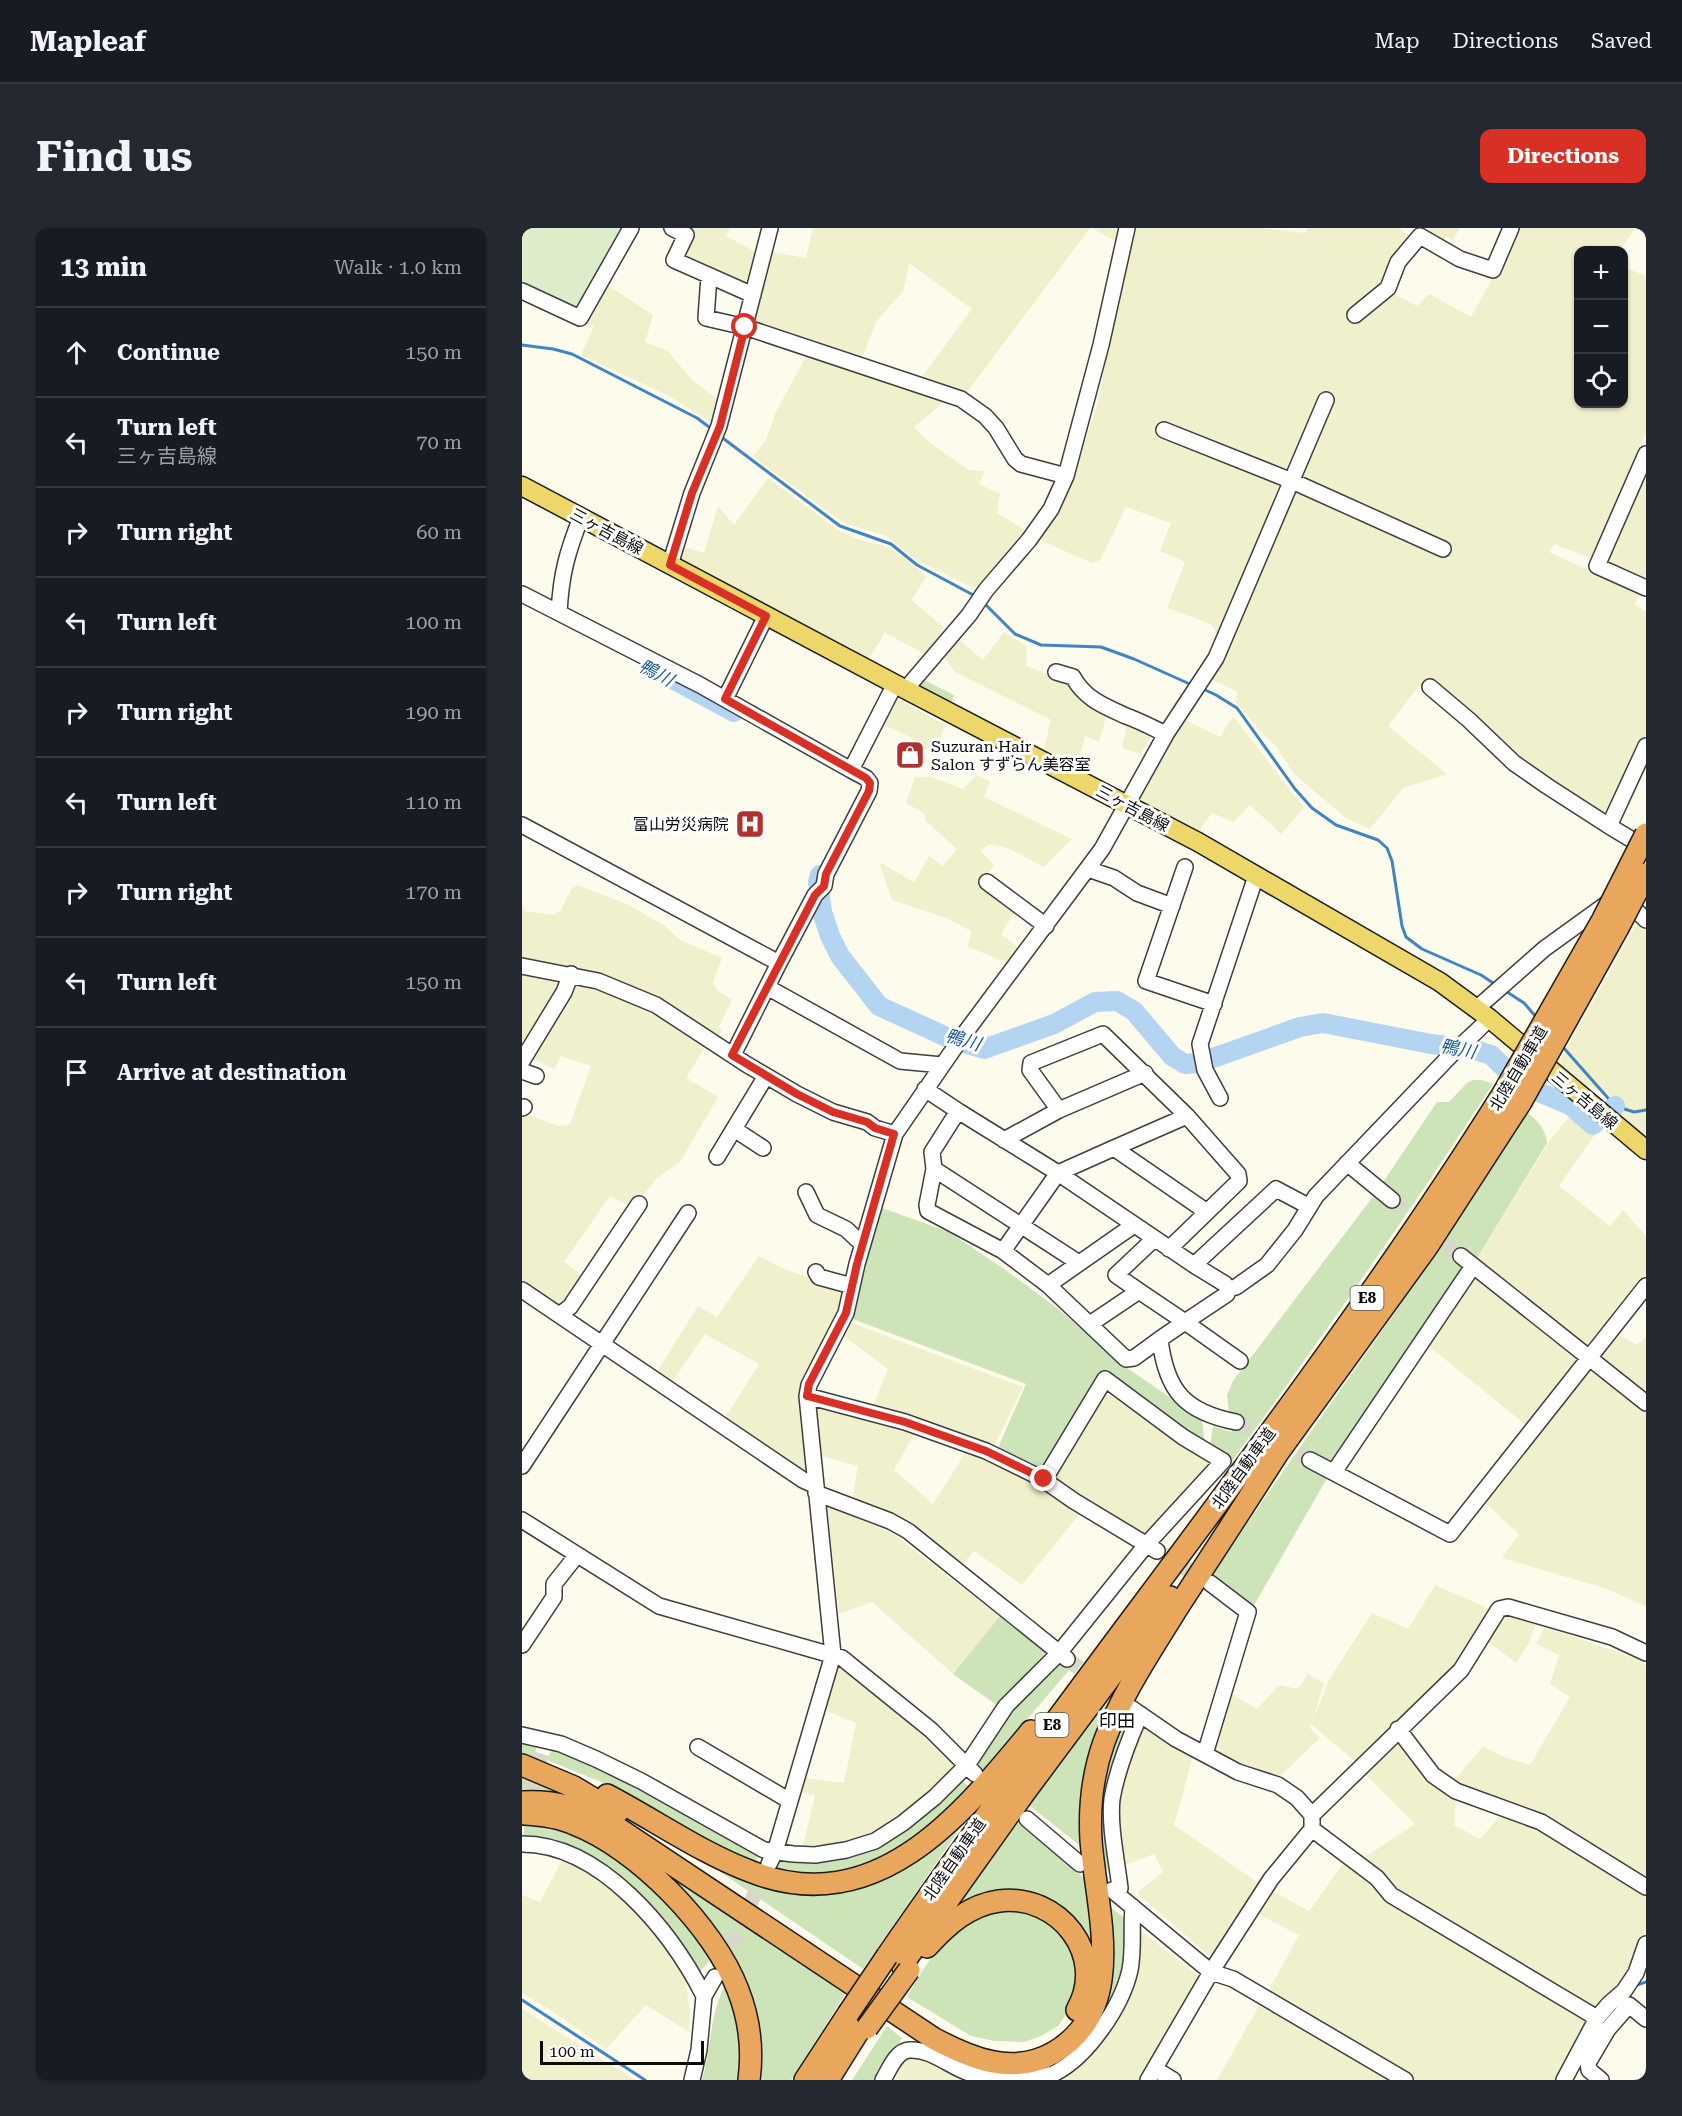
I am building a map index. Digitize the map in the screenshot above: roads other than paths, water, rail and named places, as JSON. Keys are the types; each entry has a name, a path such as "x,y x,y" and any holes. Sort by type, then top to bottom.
{"highway":[{"name":"北陸自動車道","path":"828,2080 860,2022 900,1964 1427,1247 1512,1097 1602,921 1637,836"},
{"name":"北陸自動車道","path":"900,1964 1011,1780 1221,1498 1512,1097 1602,959 1646,872"},
{"path":"522,1802 576,1807 607,1821 933,2038 952,2048 976,2058 1000,2063 1031,2061 1046,2057 1072,2039 1082,2027 1091,2013 1101,1981 1104,1948 1091,1841 1091,1803 1097,1765 1110,1726 1144,1661 1279,1451"},
{"path":"522,1765 559,1774 594,1788 708,1852 770,1878 808,1884 838,1882 868,1876 905,1857 924,1844 964,1806 1020,1744 1221,1498"},
{"path":"522,1765 555,1778 591,1797 914,2011 946,2031 977,2045 992,2049 1023,2050 1037,2046 1062,2030 1079,2008 1084,1996 1083,1954 1072,1931 1063,1921 1042,1906 1014,1900 984,1904 955,1920 926,1948 900,1964"},
{"path":"522,1814 541,1815 573,1823 605,1839 656,1879 691,1914 720,1953 738,1990 749,2030 749,2080"},
{"name":"北陸自動車道","path":"805,2080 860,2022"},
{"path":"834,2080 860,2022"}],"main road":[{"name":"三ヶ吉島線","path":"522,486 1198,842 1440,982 1483,1014 1646,1150"}],"street":[{"path":"522,291 580,318 631,228"},
{"path":"672,228 686,235 674,260 753,295"},
{"path":"670,565 692,493 720,426 770,228"},
{"path":"852,770 900,687 1029,540 1051,509 1066,476 1101,345 1127,228"},
{"path":"1355,315 1388,288 1398,262 1414,232 1460,259 1493,270 1511,228"},
{"path":"709,276 706,318 745,327 961,399 985,416 1021,464 1066,476"},
{"path":"772,1858 833,1655 807,1396 809,1384 846,1313 862,1244 894,1134 942,1065 1102,849 1166,734 1216,658 1326,400"},
{"path":"1164,430 1292,481 1443,549"},
{"path":"1646,454 1598,566 1646,588"},
{"path":"559,613 561,578 568,549 581,517"},
{"path":"522,594 725,699 866,778 870,783 869,791 826,874 824,886 815,895 732,1055"},
{"path":"725,699 766,616"},
{"path":"1056,672 1073,677 1079,688 1105,708 1166,734"},
{"path":"1430,687 1514,763 1609,826 1637,836"},
{"path":"1609,826 1646,746"},
{"path":"522,825 779,963"},
{"path":"1185,867 1146,981 1214,1004"},
{"path":"1088,869 1114,878 1137,893 1172,906"},
{"path":"1228,1289 1236,1287 1267,1266 1295,1230 1308,1206 1457,1048 1476,1033 1483,1014 1544,949 1619,895 1646,872"},
{"path":"1220,1098 1205,1070 1200,1054 1200,1044 1256,876"},
{"path":"987,882 1046,926"},
{"path":"1619,895 1646,920"},
{"path":"522,966 598,981 656,1005 766,1076 833,1112 867,1122 875,1128 894,1134"},
{"path":"522,1061 564,992 571,974"},
{"path":"767,987 900,1061 942,1065"},
{"path":"1059,1110 1030,1070 1031,1063 1103,1034 1187,1116 1238,1174 1239,1181 1169,1249"},
{"path":"1004,1140 1059,1110 1145,1073"},
{"path":"717,1157 766,1076"},
{"path":"925,1089 1058,1173 1169,1249 1225,1284 1228,1289 1227,1294 1134,1358 1126,1359 1048,1285 1003,1251 928,1211 927,1205 934,1169 932,1152 958,1111"},
{"path":"1003,1251 1058,1173 1187,1116"},
{"path":"734,1129 763,1148"},
{"path":"1114,1148 1207,1212"},
{"path":"1347,1163 1392,1200"},
{"path":"934,1169 1079,1263"},
{"path":"1194,1265 1276,1189 1308,1206"},
{"path":"806,1192 817,1215 846,1229 862,1244"},
{"path":"559,1315 570,1307 639,1204"},
{"path":"522,1466 688,1212"},
{"path":"1048,1285 1134,1225"},
{"path":"1154,1239 1116,1275 1240,1361"},
{"path":"1334,1472 1467,1261 1646,1403"},
{"path":"816,1272 819,1277 852,1286"},
{"path":"1310,1460 1450,1534 1646,1286"},
{"path":"522,1290 816,1489 908,1531 1063,1656"},
{"path":"1090,1324 1139,1291"},
{"path":"1160,1339 1170,1382 1178,1395 1204,1413 1236,1422"},
{"path":"522,1735 544,1747 561,1744 614,1768 764,1850 772,1858 816,1855 846,1850 875,1841 903,1823 971,1770 1006,1706 1063,1656 1223,1461 1183,1437 1105,1379 1044,1479"},
{"path":"807,1396 905,1422 986,1451 1044,1479 1074,1501 1152,1548"},
{"path":"525,1527 577,1555 659,1606 842,1658 922,1723 971,1770"},
{"path":"522,1645 554,1597 554,1584 577,1555"},
{"path":"1205,1754 1248,1612 1210,1583"},
{"path":"1173,2080 1151,2074 1211,1972 1271,1879 1312,1822 1398,1729 1461,1670 1499,1609 1508,1607 1612,1637 1646,1653"},
{"path":"1405,2080 1233,1979 1211,1972 1115,1893 1120,1888 1112,1802 1136,1711 1176,1739 1238,1772 1278,1785 1297,1798 1312,1822 1377,1878 1391,1895 1597,2018"},
{"path":"1398,1729 1433,1775 1456,1791 1541,1822 1646,1887"},
{"path":"698,1747 790,1801"},
{"path":"1027,1819 1080,1864"},
{"path":"522,1844 536,1844 557,1849 608,1876 669,1940 691,1970 704,1996"},
{"path":"883,2080 900,2054 907,2050 921,2051 965,2073 986,2077 1035,2078 1053,2074 1075,2059 1105,2025 1117,2006 1129,1972 1133,1944 1133,1907"},
{"path":"1564,2080 1597,2018 1624,1991 1636,1973 1646,1944"},
{"path":"692,2080 699,2050 704,1996 715,1977"},
{"path":"1601,2080 1589,2070 1588,2063 1608,2029 1629,2005 1646,2019"}],"waterway":[{"path":"522,345 572,354 697,418 713,430"},
{"path":"720,436 840,526 891,544 917,565 977,597"},
{"path":"984,603 1015,634 1041,645 1101,647 1192,685"},
{"name":"鴨川","path":"665,675 734,712"},
{"path":"1201,688 1237,708 1295,789 1312,808 1336,825 1378,840 1387,848 1392,861 1402,926 1406,937 1422,949 1481,975 1496,985"},
{"name":"鴨川","path":"820,875 818,882 822,912 830,936 840,956 879,1006 951,1039 984,1049 1054,1024 1095,1002 1117,1001 1134,1011 1172,1056 1185,1064 1216,1057 1300,1027 1323,1023 1431,1044 1472,1049 1491,1055 1522,1085 1570,1105 1593,1125 1615,1106"},
{"path":"1504,990 1524,1003 1537,1018"},
{"path":"1562,1046 1615,1106 1634,1112 1646,1110"},
{"path":"1634,1986 1646,1982"},
{"path":"522,2000 645,2080"}],"tunnel":[{"path":"1392,1200 1461,1256"},
{"path":"1236,1422 1310,1460"},
{"path":"1157,1551 1206,1581"},
{"path":"1067,1659 1129,1706"},
{"path":"524,1811 542,1754"},
{"path":"720,1967 768,1866"}],"place":[{"name":"Suzuran Hair Salon すずらん美容室","path":"910,755"},
{"name":"富山労災病院","path":"750,824"}],"district":[{"name":"印田","path":"1117,1721"}]}
